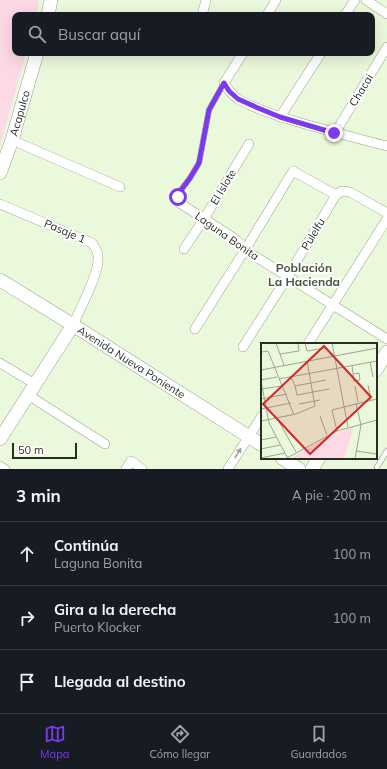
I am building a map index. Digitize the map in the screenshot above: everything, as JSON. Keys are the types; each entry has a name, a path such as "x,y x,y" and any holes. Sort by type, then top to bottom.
{"street":[{"path":"49,12 51,0"},
{"path":"203,12 206,0"},
{"path":"269,12 276,0"},
{"path":"347,12 355,0"},
{"path":"366,0 387,14"},
{"name":"Chacai","path":"334,133 387,47"},
{"name":"Acapulco","path":"0,173 12,140 36,56"},
{"path":"241,56 224,83 229,91 238,99 280,117 334,133 387,146"},
{"path":"280,117 319,56"},
{"path":"12,140 120,187"},
{"name":"El Islote","path":"184,249 204,219 249,144"},
{"path":"195,329 293,171 336,195 342,191 350,192 387,213"},
{"name":"Pulelfu","path":"243,347 288,276 336,195"},
{"name":"Laguna Bonita","path":"178,202 234,238 245,250 387,339"},
{"name":"Pasaje 1","path":"0,204 92,243 96,248 99,257 96,272 73,325"},
{"path":"309,343 387,219"},
{"name":"Avenida Nueva Poniente","path":"0,280 261,444"},
{"path":"0,440 73,325"},
{"path":"377,368 387,352"},
{"path":"0,363 32,390 105,444"},
{"path":"228,469 261,418"},
{"path":"284,459 299,469"},
{"path":"312,469 318,459"},
{"path":"126,469 131,461 142,469"},
{"path":"0,466 5,469"}],"lane":[{"name":"Laguna Bonita","path":"178,202 178,197 181,190 199,163 209,110 224,83"},
{"path":"377,466 387,451"}],"shaded area":[{"path":"0,0 39,0 37,12 12,12 12,56 25,56 0,146"}],"district":[{"name":"Población La Hacienda","path":"304,275"}],"route":[{"path":"178,197 199,163 209,110 224,83 229,91 238,99 280,117 334,133"}]}
